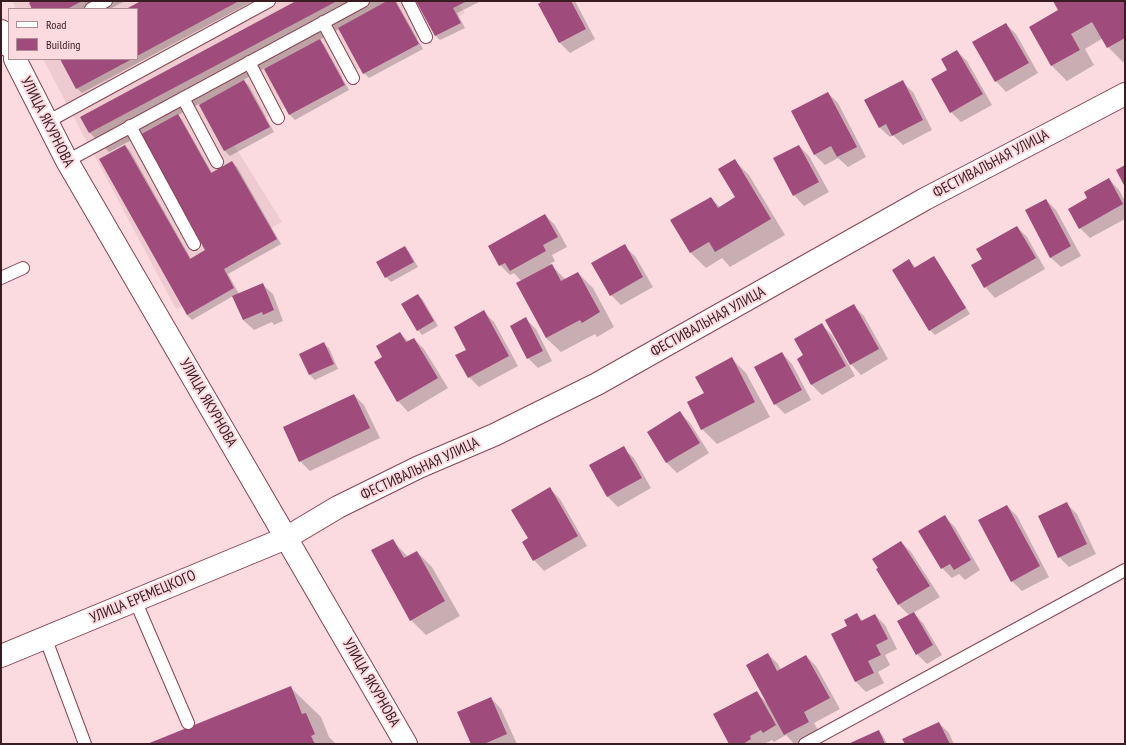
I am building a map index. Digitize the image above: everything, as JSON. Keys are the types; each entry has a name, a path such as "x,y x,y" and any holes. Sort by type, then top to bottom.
{"street":[{"path":"1,31 8,44"},
{"name":"УЛИЦА ЯКУРНОВА","path":"16,60 67,160 406,744"},
{"name":"ФЕСТИВАЛЬНАЯ УЛИЦА","path":"286,538 338,507 398,477 526,420 597,384 925,199 1125,94"},
{"name":"УЛИЦА ЕРЕМЕЦКОГО","path":"1,656 286,538"}],"lane":[{"path":"94,8 106,1"},
{"path":"47,122 269,1"},
{"path":"67,160 363,1"},
{"path":"408,1 426,37"},
{"path":"324,22 353,78"},
{"path":"249,62 278,118"},
{"path":"183,98 217,162"},
{"path":"130,126 194,244"},
{"path":"1,278 23,268"},
{"path":"805,744 1125,570"},
{"path":"135,600 188,723"},
{"path":"45,638 85,744"}],"shaded area":[{"path":"12,1 457,1 465,13 229,137 282,222 211,261 226,284 176,309 44,60 138,60 138,8 16,8"}],"building":[{"path":"32,1 82,1 69,8 32,8 29,3"},
{"path":"141,1 239,1 138,55 138,8 128,8"},
{"path":"296,1 337,1 89,133 80,117"},
{"path":"387,1 395,1 419,44 363,74 338,28"},
{"path":"416,1 467,1 453,8 461,23 435,36"},
{"path":"543,1 571,1 586,29 559,43 538,4"},
{"path":"1053,1 1124,1 1125,38 1107,48 1092,22 1071,34 1080,50 1051,66 1029,27 1058,10"},
{"path":"1006,23 1029,63 995,82 972,42"},
{"path":"320,39 345,85 289,115 264,69"},
{"path":"957,50 983,94 950,113 931,79 947,70 941,59"},
{"path":"61,60 130,60 76,89"},
{"path":"244,80 270,127 224,151 199,105"},
{"path":"903,80 923,120 892,136 886,124 879,128 864,100"},
{"path":"828,92 857,147 837,157 831,146 814,155 791,111"},
{"path":"178,114 211,173 232,161 277,239 224,269 234,288 187,315 99,159 125,145 190,259 205,250 140,135"},
{"path":"799,145 819,182 793,196 773,158"},
{"path":"735,159 771,219 715,252 709,242 690,253 670,220 711,197 718,208 735,197 718,169"},
{"path":"1125,165 1125,187 1116,170"},
{"path":"1109,178 1123,204 1079,229 1068,209 1087,198 1084,192"},
{"path":"1046,199 1071,246 1050,258 1025,210"},
{"path":"545,214 558,237 543,245 546,251 510,271 505,263 499,266 488,246"},
{"path":"1017,226 1036,258 984,288 971,265 982,259 976,249"},
{"path":"625,244 643,277 610,296 591,263"},
{"path":"405,246 414,262 385,278 376,262"},
{"path":"934,256 966,308 929,331 892,270 909,259 914,268"},
{"path":"552,264 561,281 578,272 600,312 582,323 580,320 546,338 516,283"},
{"path":"263,283 274,310 263,315 262,312 243,320 232,296"},
{"path":"418,294 434,321 417,331 401,304"},
{"path":"854,304 879,349 850,365 825,320"},
{"path":"484,310 509,356 468,378 455,355 466,350 454,327"},
{"path":"526,317 543,351 527,359 510,326"},
{"path":"822,323 846,366 811,385 797,359 803,355 794,339"},
{"path":"400,332 406,342 414,338 438,378 397,402 374,362 382,357 376,346"},
{"path":"324,342 334,364 309,375 299,354"},
{"path":"782,352 802,390 774,405 754,367"},
{"path":"732,357 755,402 701,430 687,402 704,393 695,377"},
{"path":"354,394 370,428 299,462 283,427"},
{"path":"680,411 700,443 666,463 647,432"},
{"path":"624,446 642,478 607,497 589,465"},
{"path":"550,487 578,536 533,561 522,542 528,538 511,510"},
{"path":"1067,502 1087,544 1058,558 1038,516"},
{"path":"1007,505 1040,566 1011,582 978,520"},
{"path":"945,515 971,560 954,570 950,564 941,569 918,531"},
{"path":"393,539 404,558 417,551 445,601 410,621 371,550"},
{"path":"901,541 930,586 898,605 876,569 878,568 872,559"},
{"path":"914,612 933,645 916,655 897,621"},
{"path":"857,613 861,621 875,614 888,639 876,645 881,655 868,661 874,673 855,682 831,634 847,626 844,620"},
{"path":"768,653 777,671 806,655 830,698 804,712 809,722 784,735 746,665"},
{"path":"291,686 302,714 306,713 315,734 311,736 315,744 147,744"},
{"path":"757,691 776,725 763,733 761,730 750,736 751,739 743,744 729,744 713,714"},
{"path":"491,697 507,734 484,744 471,744 457,712"},
{"path":"939,722 950,744 905,744 902,739"},
{"path":"879,730 885,744 848,744"}]}
